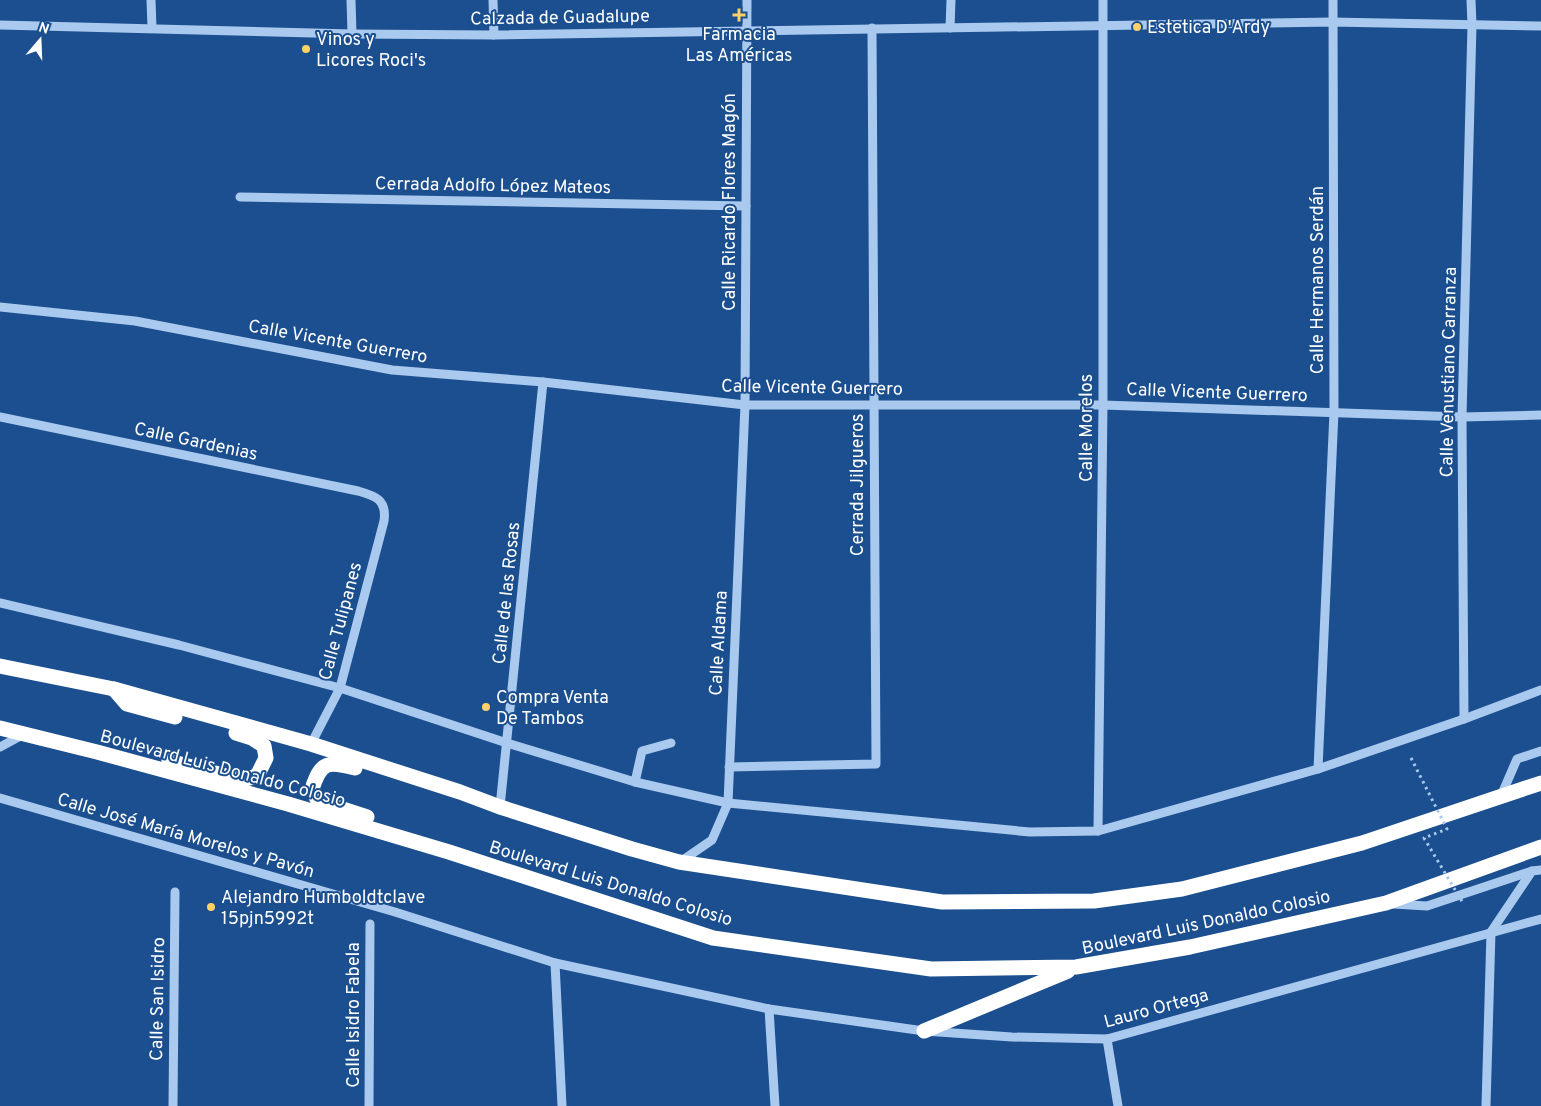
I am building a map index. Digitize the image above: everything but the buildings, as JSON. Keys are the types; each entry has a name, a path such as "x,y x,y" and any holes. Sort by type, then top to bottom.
{"highway":[{"path":"0,666 114,689 311,744 460,792 500,808 679,862 942,902 1094,900 1182,889 1362,843 1541,783"},
{"path":"97,752 117,748 242,780 257,776 266,758 264,746 252,738 127,704 114,689"},
{"name":"Boulevard Luis Donaldo Colosio","path":"0,728 25,733 288,804 449,852 713,938 931,969 1076,967 1190,947 1386,903 1541,847"},
{"path":"449,852 437,841 318,801 312,790 316,776 324,766 335,763 448,794 460,792"},
{"path":"924,1031 1076,967"}],"street":[{"path":"151,0 152,28"},
{"path":"351,0 352,34"},
{"path":"493,0 494,34"},
{"name":"Calle Ricardo Flores Magón","path":"745,405 747,0"},
{"path":"950,0 950,28"},
{"name":"Calle Morelos","path":"1098,830 1103,405 1103,0"},
{"name":"Calle Hermanos Serdán","path":"1318,769 1334,412 1333,0"},
{"name":"Calle Venustiano Carranza","path":"1464,719 1462,417 1472,25 1471,0"},
{"name":"Calzada de Guadalupe","path":"0,25 352,34 494,34 1332,22 1541,26"},
{"name":"Cerrada Jilgueros","path":"729,767 876,764 872,28"},
{"name":"Cerrada Adolfo López Mateos","path":"240,196 746,206"},
{"name":"Calle Vicente Guerrero","path":"0,307 135,321 392,370 543,382 745,405 1103,405 1462,417 1541,415"},
{"name":"Calle de las Rosas","path":"500,808 543,382"},
{"name":"Calle Aldama","path":"679,862 712,840 728,803 745,405"},
{"name":"Calle Gardenias","path":"0,417 358,491 372,495 382,502"},
{"name":"Calle Tulipanes","path":"311,744 340,688 384,521 385,511 382,502"},
{"path":"0,603 179,645 340,688 635,782 728,803 1030,832 1098,830 1318,769 1464,719 1541,690"},
{"path":"0,747 25,733"},
{"path":"635,782 642,751 671,743"},
{"path":"1501,796 1517,759 1541,751"},
{"name":"Calle José María Morelos y Pavón","path":"0,798 395,912 554,963 769,1009"},
{"path":"1386,903 1427,906 1538,870"},
{"path":"1486,1106 1491,932 1538,870"},
{"name":"Calle San Isidro","path":"173,1106 175,892"},
{"name":"Lauro Ortega","path":"769,1009 924,1031 1012,1037 1107,1039 1541,919"},
{"name":"Calle Isidro Fabela","path":"369,1106 370,924"},
{"path":"554,963 562,1106"},
{"path":"769,1009 775,1106"},
{"path":"1107,1039 1118,1106"}],"path":[{"path":"1411,758 1447,829 1424,838 1463,903"}],"place":[{"name":"Farmacia Las Américas","path":"739,15"},
{"name":"Estetica D'Ardy","path":"1137,27"},
{"name":"Vinos y Licores Roci's","path":"306,49"},
{"name":"Compra Venta De Tambos","path":"486,707"},
{"name":"Alejandro Humboldtclave 15pjn5992t","path":"211,907"}]}
